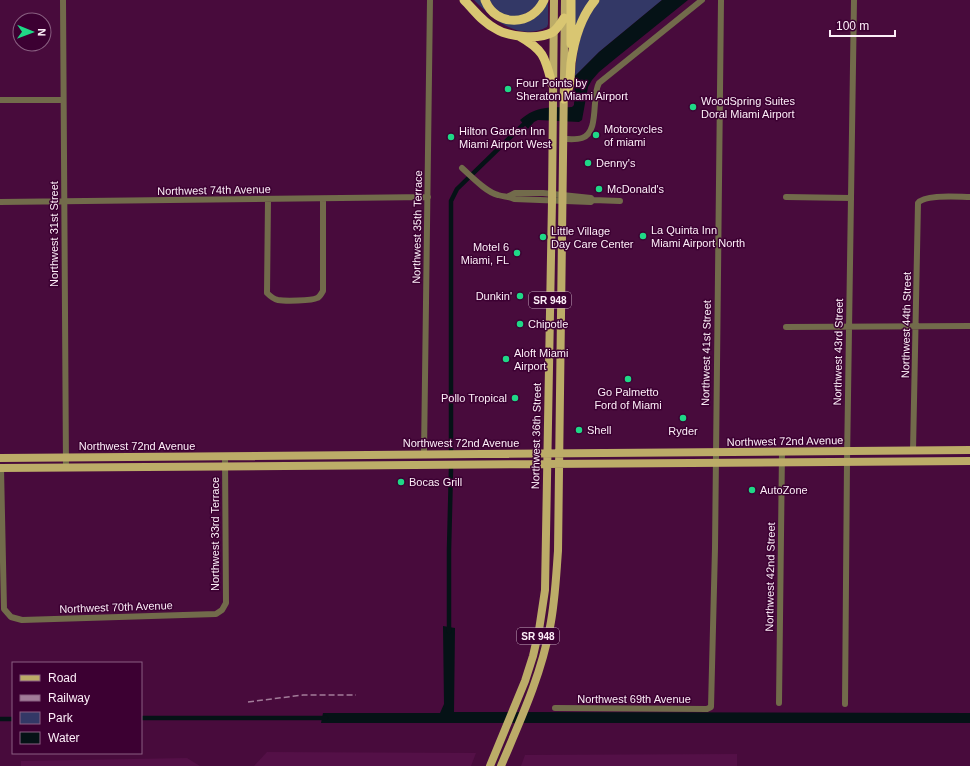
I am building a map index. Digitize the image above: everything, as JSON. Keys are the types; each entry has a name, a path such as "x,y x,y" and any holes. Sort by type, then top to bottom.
{"highway":[{"path":"464,0 485,22 506,34 519,36 540,35 553,31 559,26 564,18"},
{"path":"485,0 489,8 495,14 508,20 516,20 532,16 541,8 544,0"},
{"path":"564,99 569,91 571,62 571,0"},
{"path":"571,62 579,28 585,15 595,0"},
{"path":"519,36 535,46 542,53 552,84"}],"main road":[{"name":"Northwest 36th Street","path":"490,766 516,699 525,681 533,656 543,609 546,569 554,0"},
{"name":"Northwest 36th Street","path":"501,766 528,699 543,656 554,608 558,551 565,0"},
{"path":"551,262 561,262"},
{"name":"Northwest 72nd Avenue","path":"0,458 970,450"},
{"path":"914,451 917,458 922,461"},
{"path":"196,456 200,464 204,467"},
{"path":"319,456 320,466"},
{"name":"Northwest 72nd Avenue","path":"0,468 970,461"}],"street":[{"name":"Northwest 31st Street","path":"63,0 66,468"},
{"name":"Northwest 35th Terrace","path":"424,454 430,0"},
{"path":"563,139 583,138 590,133 593,126 596,89 599,83 702,0"},
{"name":"Northwest 41st Street","path":"711,707 715,548 721,0"},
{"name":"Northwest 43rd Street","path":"845,704 847,451 854,0"},
{"path":"0,100 64,100"},
{"path":"464,169 481,186 498,195 509,196 514,199 552,198 591,202 593,200 620,201"},
{"name":"Northwest 74th Avenue","path":"0,202 428,197"},
{"path":"786,197 851,198"},
{"name":"Northwest 44th Street","path":"914,451 918,203 921,200 928,198 970,197"},
{"path":"268,200 267,293 270,297 276,300 316,300 323,291 323,199"},
{"path":"786,327 970,326"},
{"name":"Northwest 42nd Street","path":"779,703 782,452"},
{"name":"Northwest 33rd Terrace","path":"222,610 226,603 225,456"},
{"name":"Northwest 70th Avenue","path":"0,468 4,609 10,617 22,620 216,614 222,610"},
{"name":"Northwest 69th Avenue","path":"555,708 707,710 711,707"}],"shaded area":[{"path":"267,752 476,753 471,766 254,766"},
{"path":"737,754 737,766 521,766 525,755"},
{"path":"187,758 200,766 21,766 21,761"}],"green space":[{"path":"474,0 482,0 514,24 530,21 538,15 548,1 547,27 536,31 526,32 516,30 498,21"},
{"path":"489,0 541,0 526,13 520,16 508,17 497,11"},
{"path":"574,0 590,0 575,30"},
{"path":"600,0 662,0 599,52 575,76 581,36 588,18"}],"water":[{"path":"662,0 688,0 599,72 588,87 582,120 579,122 538,120 528,129 520,120 532,112 544,108 572,107 574,105 575,76 599,52"},
{"path":"443,626 455,628 454,712 970,713 970,723 321,723 323,713 440,713 444,704"}],"waterway":[{"path":"451,450 451,201 457,189 528,120"},
{"path":"449,632 451,469"},
{"path":"142,718 326,718"},
{"path":"0,719 12,719"}],"railway":[{"path":"248,702 303,695 356,695"}],"place":[{"name":"Four Points by Sheraton Miami Airport","path":"508,89"},
{"name":"WoodSpring Suites Doral Miami Airport","path":"693,107"},
{"name":"Motorcycles of miami","path":"596,135"},
{"name":"Hilton Garden Inn Miami Airport West","path":"451,137"},
{"name":"Denny's","path":"588,163"},
{"name":"McDonald's","path":"599,189"},
{"name":"La Quinta Inn Miami Airport North","path":"643,236"},
{"name":"Little Village Day Care Center","path":"543,237"},
{"name":"Motel 6 Miami, FL","path":"517,253"},
{"name":"Dunkin'","path":"520,296"},
{"name":"Chipotle","path":"520,324"},
{"name":"Aloft Miami Airport","path":"506,359"},
{"name":"Go Palmetto Ford of Miami","path":"628,379"},
{"name":"Pollo Tropical","path":"515,398"},
{"name":"Ryder","path":"683,418"},
{"name":"Shell","path":"579,430"},
{"name":"Bocas Grill","path":"401,482"},
{"name":"AutoZone","path":"752,490"}]}
